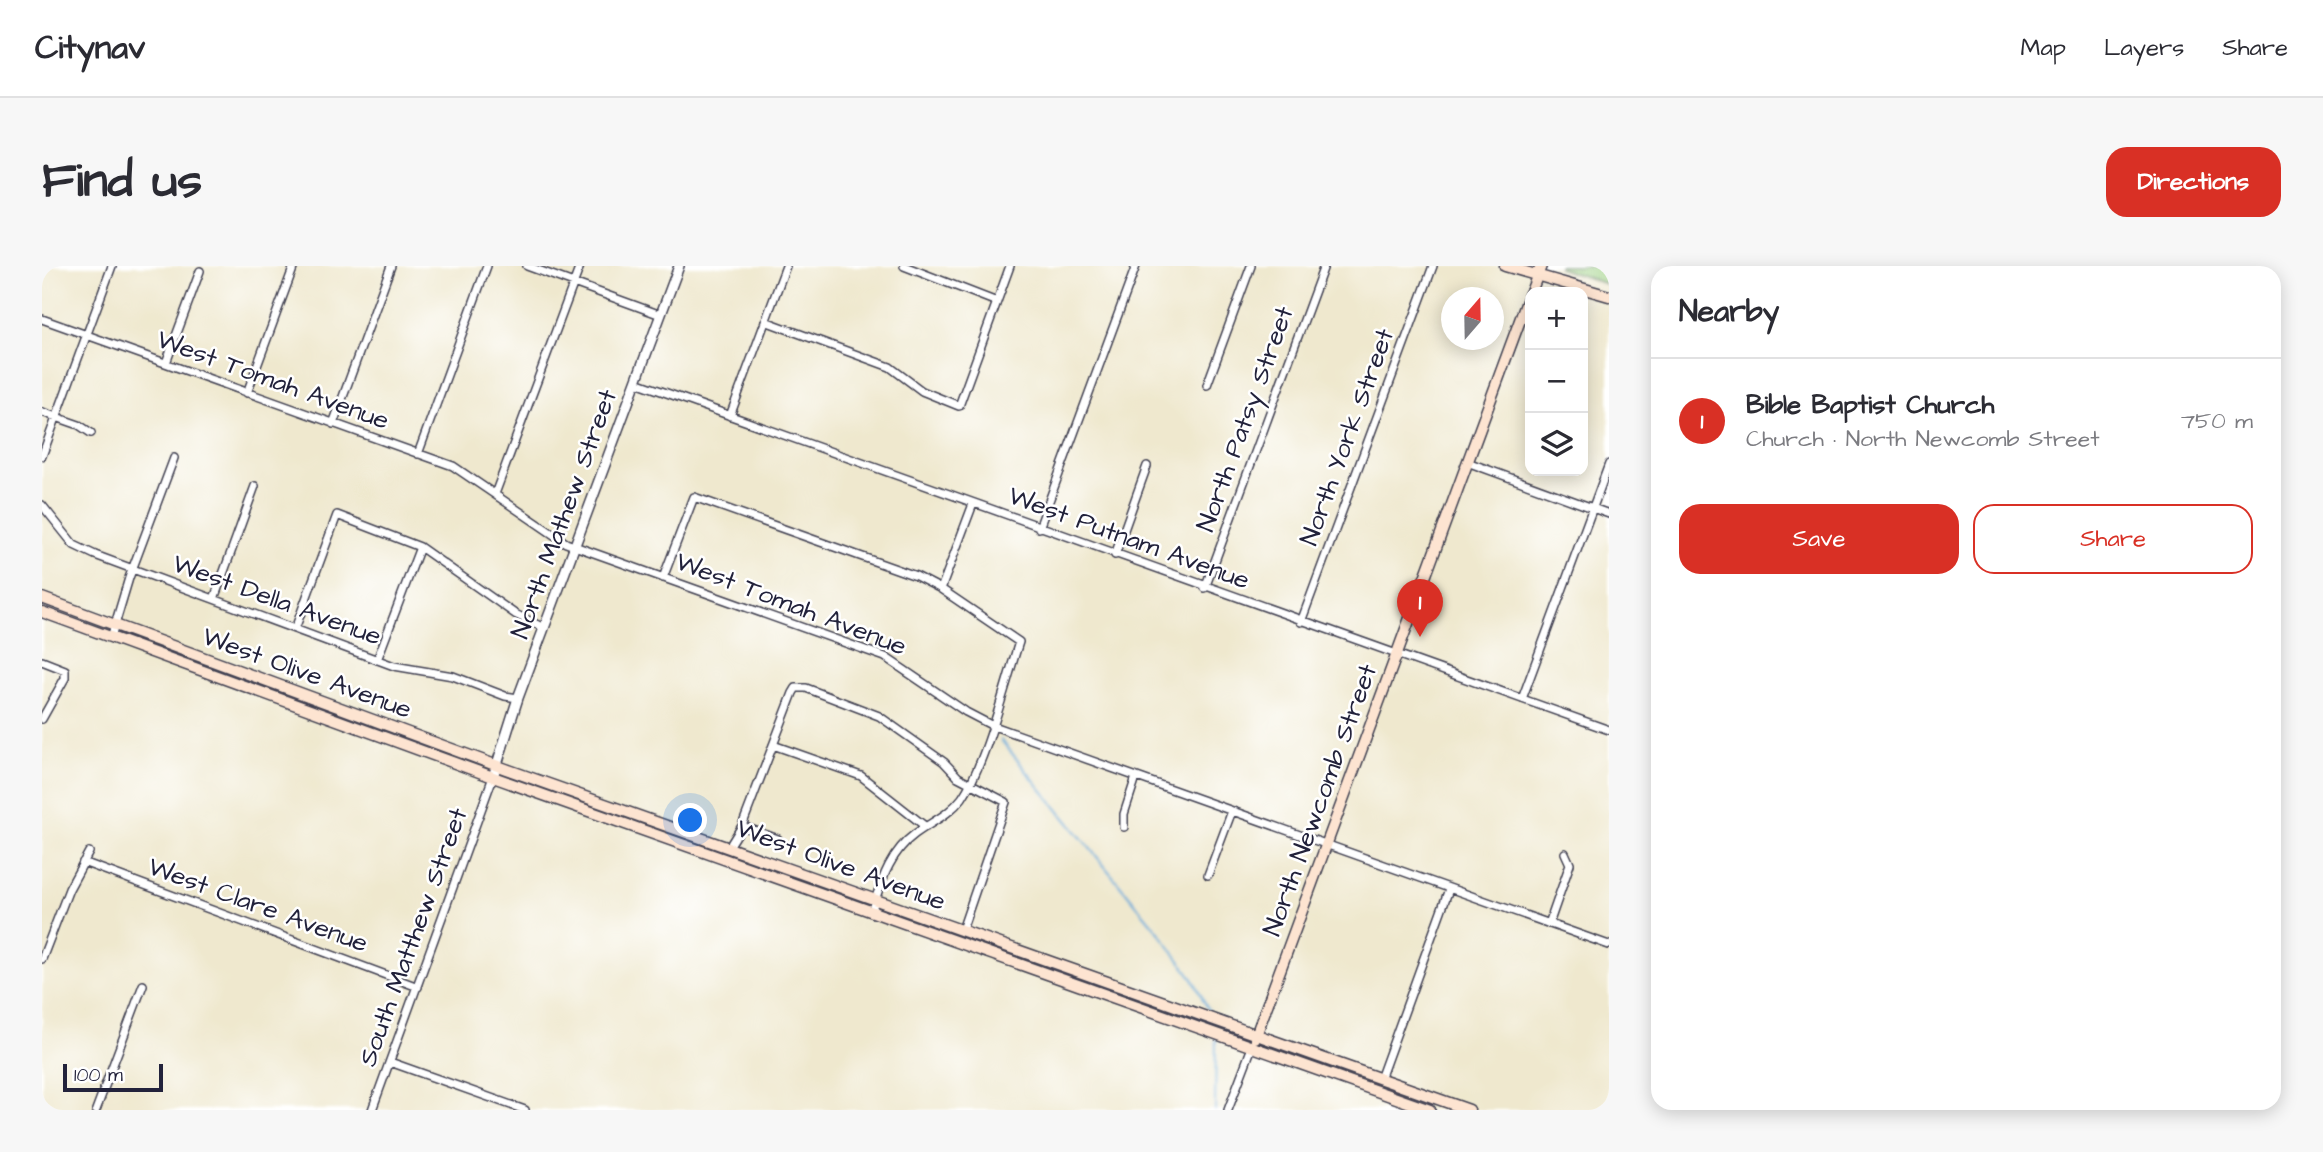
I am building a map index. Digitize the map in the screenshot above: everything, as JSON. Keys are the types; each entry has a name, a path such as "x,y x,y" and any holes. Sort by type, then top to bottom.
{"main road":[{"path":"1505,266 1539,271 1609,296"},
{"name":"North Newcomb Street","path":"1252,1046 1525,306"},
{"name":"West Olive Avenue","path":"42,598 497,765 1469,1110"},
{"name":"West Olive Avenue","path":"42,612 493,777 1432,1110"}],"street":[{"path":"42,456 112,266"},
{"path":"247,393 294,266"},
{"path":"333,424 391,266"},
{"path":"418,454 487,266"},
{"path":"527,266 661,315"},
{"path":"495,494 580,266"},
{"name":"North Mathew Street","path":"493,777 518,698 679,266"},
{"path":"730,416 786,266"},
{"path":"904,266 997,302"},
{"path":"765,321 890,367 922,391 959,405 1010,266"},
{"path":"1039,528 1136,266"},
{"path":"1207,385 1251,266"},
{"name":"North Patsy Street","path":"1205,588 1324,266"},
{"name":"North York Street","path":"1301,622 1433,266"},
{"path":"166,363 200,271"},
{"name":"West Tomah Avenue","path":"42,319 461,470 551,534 575,547 885,657 966,712 992,725 1609,945"},
{"name":"West Putnam Avenue","path":"636,382 1205,588 1609,730"},
{"path":"42,412 91,433"},
{"path":"111,638 174,458"},
{"path":"1467,463 1609,514"},
{"path":"1522,699 1609,464"},
{"path":"1115,555 1147,466"},
{"path":"214,600 255,486"},
{"path":"663,578 694,497 908,572 942,589 1019,642 970,783 953,808 913,835 894,856 871,912"},
{"path":"942,589 972,504"},
{"name":"West Della Avenue","path":"42,505 79,548 377,660 405,669 453,676 505,696 518,698"},
{"path":"295,629 337,515 420,547 515,614 544,628"},
{"path":"377,660 420,547"},
{"path":"42,661 65,670 62,684 42,719"},
{"path":"729,847 742,826 793,693 796,688 806,688 879,716 970,783 1006,802 962,930"},
{"path":"773,745 861,776 926,827"},
{"name":"South Matthew Street","path":"372,1110 493,777"},
{"path":"1124,827 1124,814 1136,777"},
{"path":"1208,874 1232,811"},
{"path":"742,826 778,839"},
{"path":"42,959 69,889 89,852"},
{"path":"1549,924 1570,864 1565,853"},
{"name":"West Clare Avenue","path":"83,862 418,987"},
{"path":"1380,1079 1450,888"},
{"path":"96,1110 143,985"},
{"path":"1228,1110 1252,1046"},
{"path":"390,1062 525,1110"},
{"path":"1432,1110 1438,1099"}],"green space":[{"path":"1609,266 1609,285 1559,268"}],"waterway":[{"path":"1001,740 1162,936 1192,977 1211,1015"},
{"path":"1215,1110 1216,1038"}],"place":[{"name":"Bible Baptist Church","path":"1420,637"}]}
